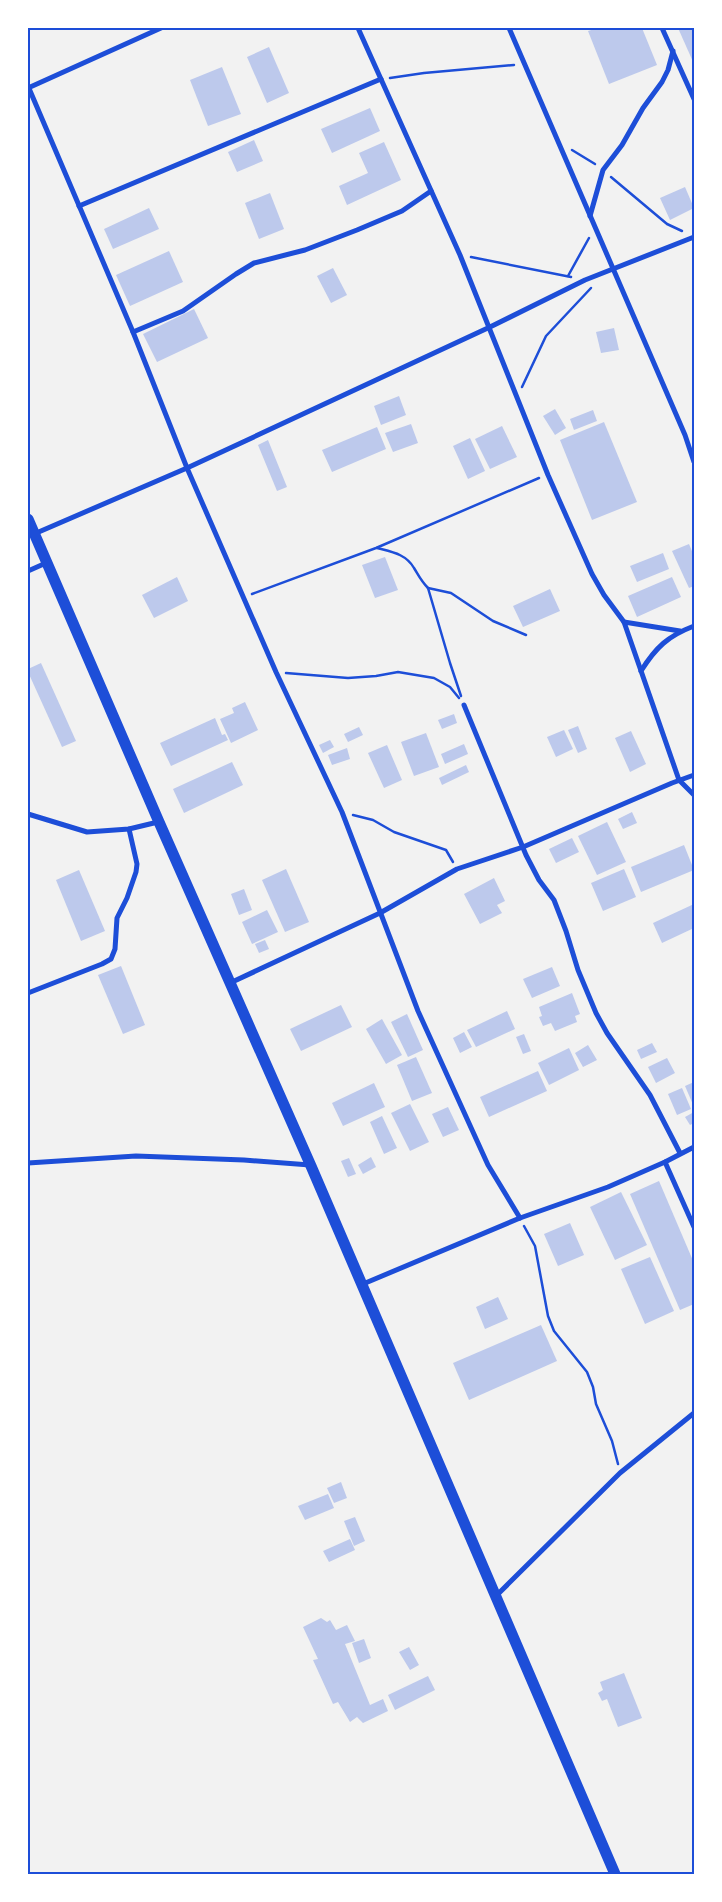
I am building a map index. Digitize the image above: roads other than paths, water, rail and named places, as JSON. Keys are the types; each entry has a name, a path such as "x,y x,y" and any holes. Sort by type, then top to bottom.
{"main road":[{"path":"28,519 158,822 311,1166 497,1595 615,1874"}],"street":[{"path":"162,28 28,87 133,332 187,468 276,672 342,812 418,1011 488,1165 520,1218"},
{"path":"358,28 460,255 548,475 592,574 604,595 624,622 679,780 694,795"},
{"path":"509,28 694,462"},
{"path":"662,28 694,99"},
{"path":"590,216 603,170 662,82 668,70 673,51"},
{"path":"79,206 381,80"},
{"path":"133,332 183,312 254,263 305,250 357,230 402,211 431,191"},
{"path":"34,534 187,468 490,328 604,271 694,237"},
{"path":"28,571 47,563"},
{"path":"624,622 680,632"},
{"path":"641,672 660,645 680,632 694,626"},
{"path":"464,705 523,847 539,880 554,900 578,970 596,1013 607,1033 650,1095 680,1153"},
{"path":"230,983 380,913 457,870 523,847 694,775"},
{"path":"28,814 87,832 129,830 158,822"},
{"path":"28,993 111,959 115,949 117,918 127,898 136,872 137,864 129,830"},
{"path":"362,1284 520,1218 608,1187 694,1147"},
{"path":"28,1163 136,1156 244,1160 311,1166"},
{"path":"665,1162 694,1227"},
{"path":"497,1595 620,1472 694,1414"}]}
